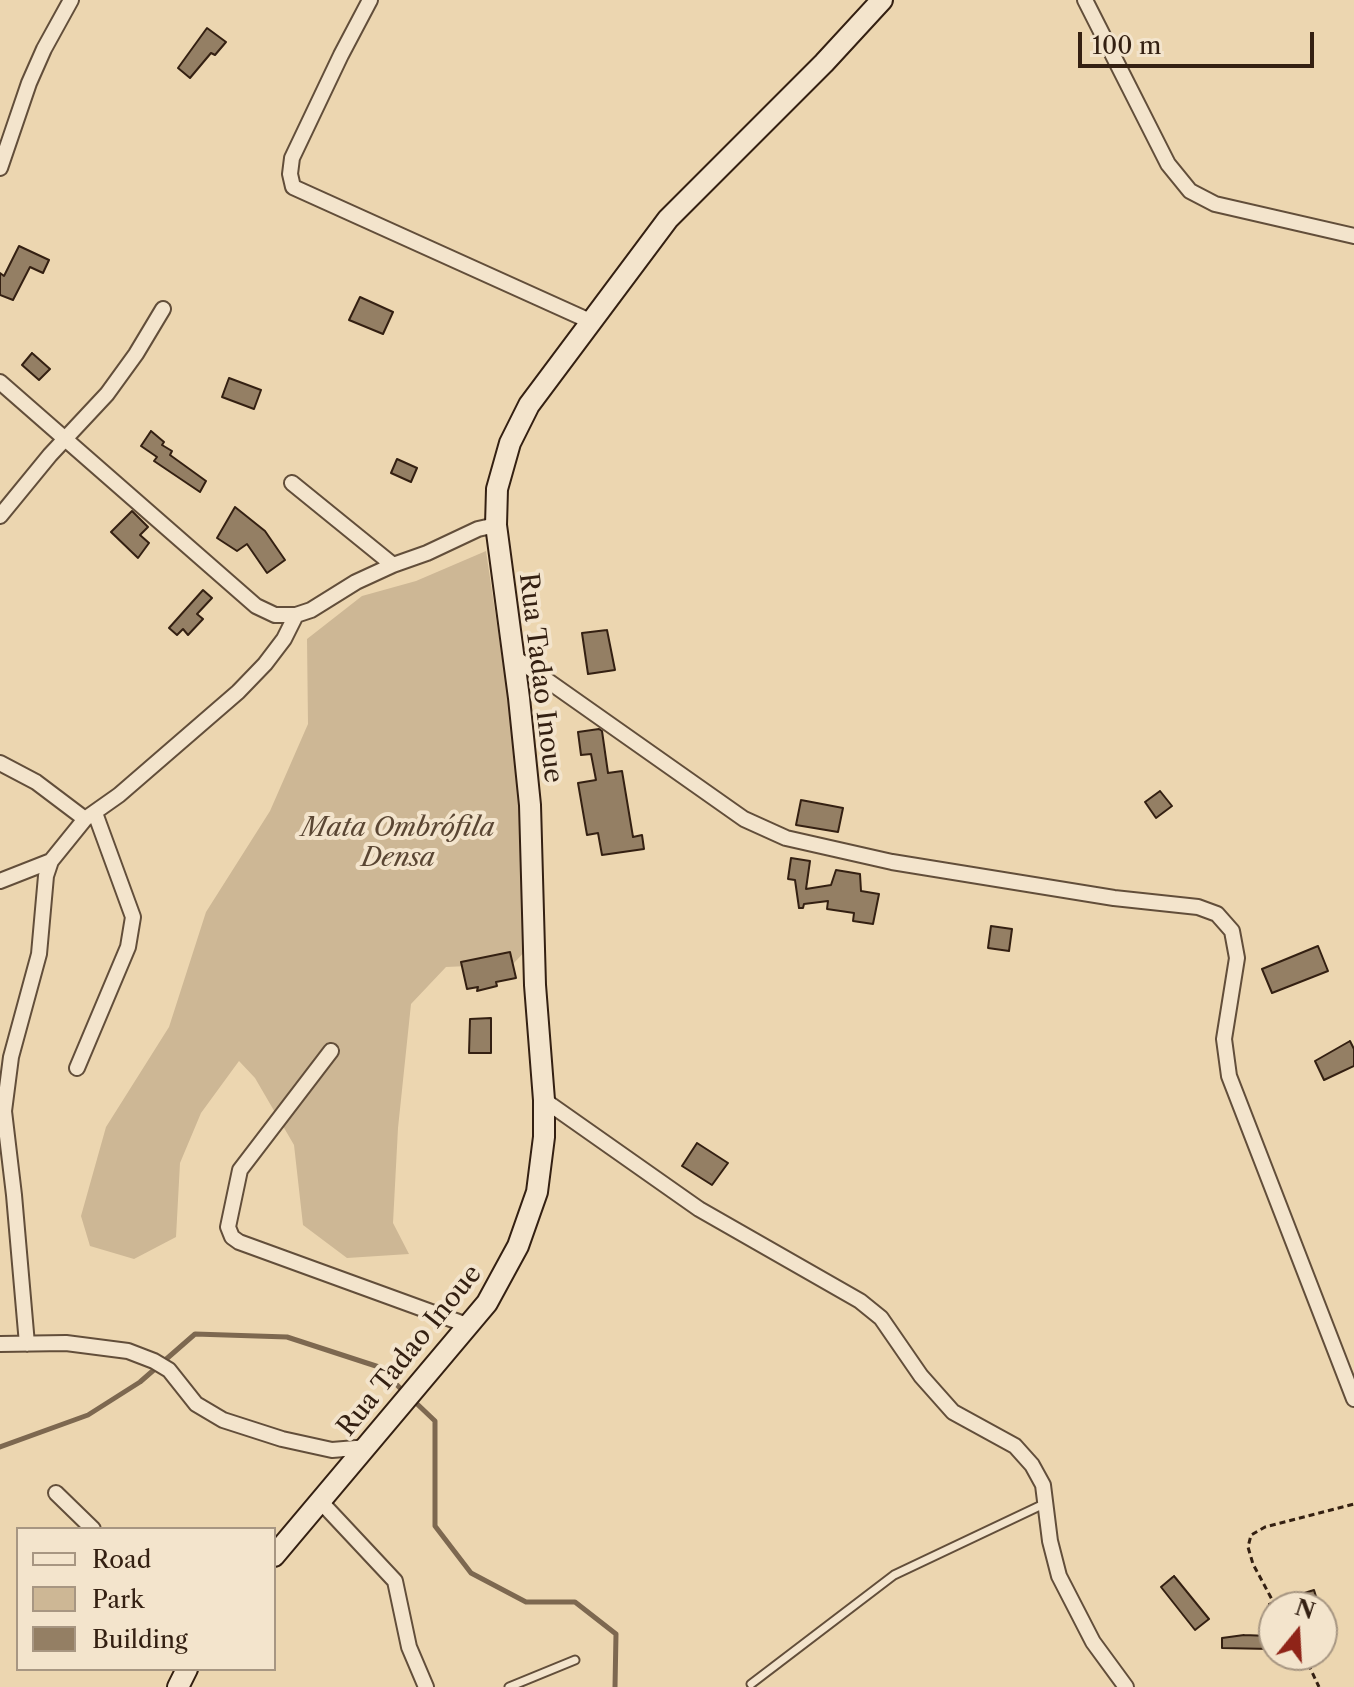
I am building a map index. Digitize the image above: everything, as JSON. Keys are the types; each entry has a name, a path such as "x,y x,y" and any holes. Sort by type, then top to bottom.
{"street":[{"path":"0,168 29,83 71,0"},
{"path":"370,0 292,158 290,174 293,187 592,322"},
{"name":"Rua Tadao Inoue","path":"276,1554 487,1303 518,1246 537,1192 544,1137 544,1100 535,985 530,805 496,525 497,489 510,443 529,405 668,219 824,63 882,0"},
{"path":"1085,0 1168,164 1190,191 1215,204 1354,236"},
{"path":"0,516 107,394 163,309"},
{"path":"0,382 256,606 275,615 296,615 311,610 356,582 478,529 496,525"},
{"path":"292,483 393,565"},
{"path":"27,1344 7,1194 2,1111 11,1057 39,954 46,876 51,861 90,816 181,744 238,692 284,639 296,615"},
{"path":"514,657 744,819 786,838 892,862 1100,896 1198,907 1217,914 1232,931 1237,958 1224,1039 1229,1076 1354,1399"},
{"path":"0,763 90,816 133,917 128,947 77,1068"},
{"path":"0,881 51,861"},
{"path":"331,1051 240,1170 228,1227 232,1237 467,1325"},
{"path":"544,1100 699,1209 873,1311 921,1376 953,1412 965,1421 1005,1439 1022,1453 1038,1474 1059,1576 1093,1642 1126,1687"},
{"path":"0,1344 102,1346 128,1351 169,1370 196,1404 223,1420 282,1439 332,1450 368,1447"},
{"path":"56,1493 91,1527"},
{"path":"321,1502 395,1581 409,1647 426,1687"}],"lane":[{"path":"751,1684 894,1575 1046,1503"},
{"path":"509,1687 575,1660"}],"path":[{"path":"1267,1591 1248,1547 1251,1535 1265,1527 1354,1504"}],"green space":[{"name":"Mata Ombrófila Densa","path":"486,551 531,851 530,946 513,964 446,967 411,1004 398,1128 393,1223 409,1254 347,1258 303,1225 294,1145 255,1078 239,1061 201,1113 180,1163 176,1237 134,1259 90,1246 81,1216 106,1127 169,1027 206,912 270,811 308,724 307,639 362,596 416,581"}],"building":[{"path":"207,28 226,42 215,55 211,53 190,78 178,68"},
{"path":"19,246 49,260 43,273 30,267 13,300 0,295 0,273 4,276"},
{"path":"360,297 393,312 383,334 349,320"},
{"path":"32,353 50,369 39,380 22,365"},
{"path":"229,378 261,390 254,409 222,397"},
{"path":"151,431 164,442 162,445 172,451 170,455 206,481 200,492 154,461 157,457 141,446"},
{"path":"397,459 417,468 411,482 391,473"},
{"path":"235,507 265,531 285,560 267,573 247,544 237,551 217,538"},
{"path":"132,511 148,527 140,535 149,543 138,558 111,532"},
{"path":"203,590 212,598 197,614 203,619 188,635 183,629 177,635 169,628"},
{"path":"607,630 615,670 588,674 582,633"},
{"path":"602,731 608,773 622,771 633,837 642,835 644,849 602,855 598,833 587,835 578,783 596,780 591,754 581,755 578,732"},
{"path":"1160,791 1172,806 1156,818 1145,802"},
{"path":"801,800 843,808 838,832 796,825"},
{"path":"791,858 810,861 806,889 831,885 836,870 860,874 861,891 879,894 873,924 853,921 854,913 827,909 828,901 804,904 803,908 799,908 795,880 788,879"},
{"path":"991,926 1012,929 1009,951 988,948"},
{"path":"1318,946 1328,971 1272,993 1262,969"},
{"path":"510,952 516,978 496,982 497,986 477,991 478,987 467,989 461,962"},
{"path":"491,1018 491,1053 469,1053 470,1019"},
{"path":"1350,1041 1354,1049 1354,1066 1324,1080 1315,1061"},
{"path":"697,1143 728,1163 712,1185 682,1166"},
{"path":"1174,1576 1209,1619 1195,1630 1161,1587"},
{"path":"1258,1636 1258,1649 1222,1648 1222,1638"}],"waterway":[{"path":"0,1447 88,1415 140,1382 195,1334 287,1337 379,1367 406,1394"},
{"path":"414,1401 435,1421 435,1526 471,1573 526,1602 575,1602 616,1634 615,1687"}]}
